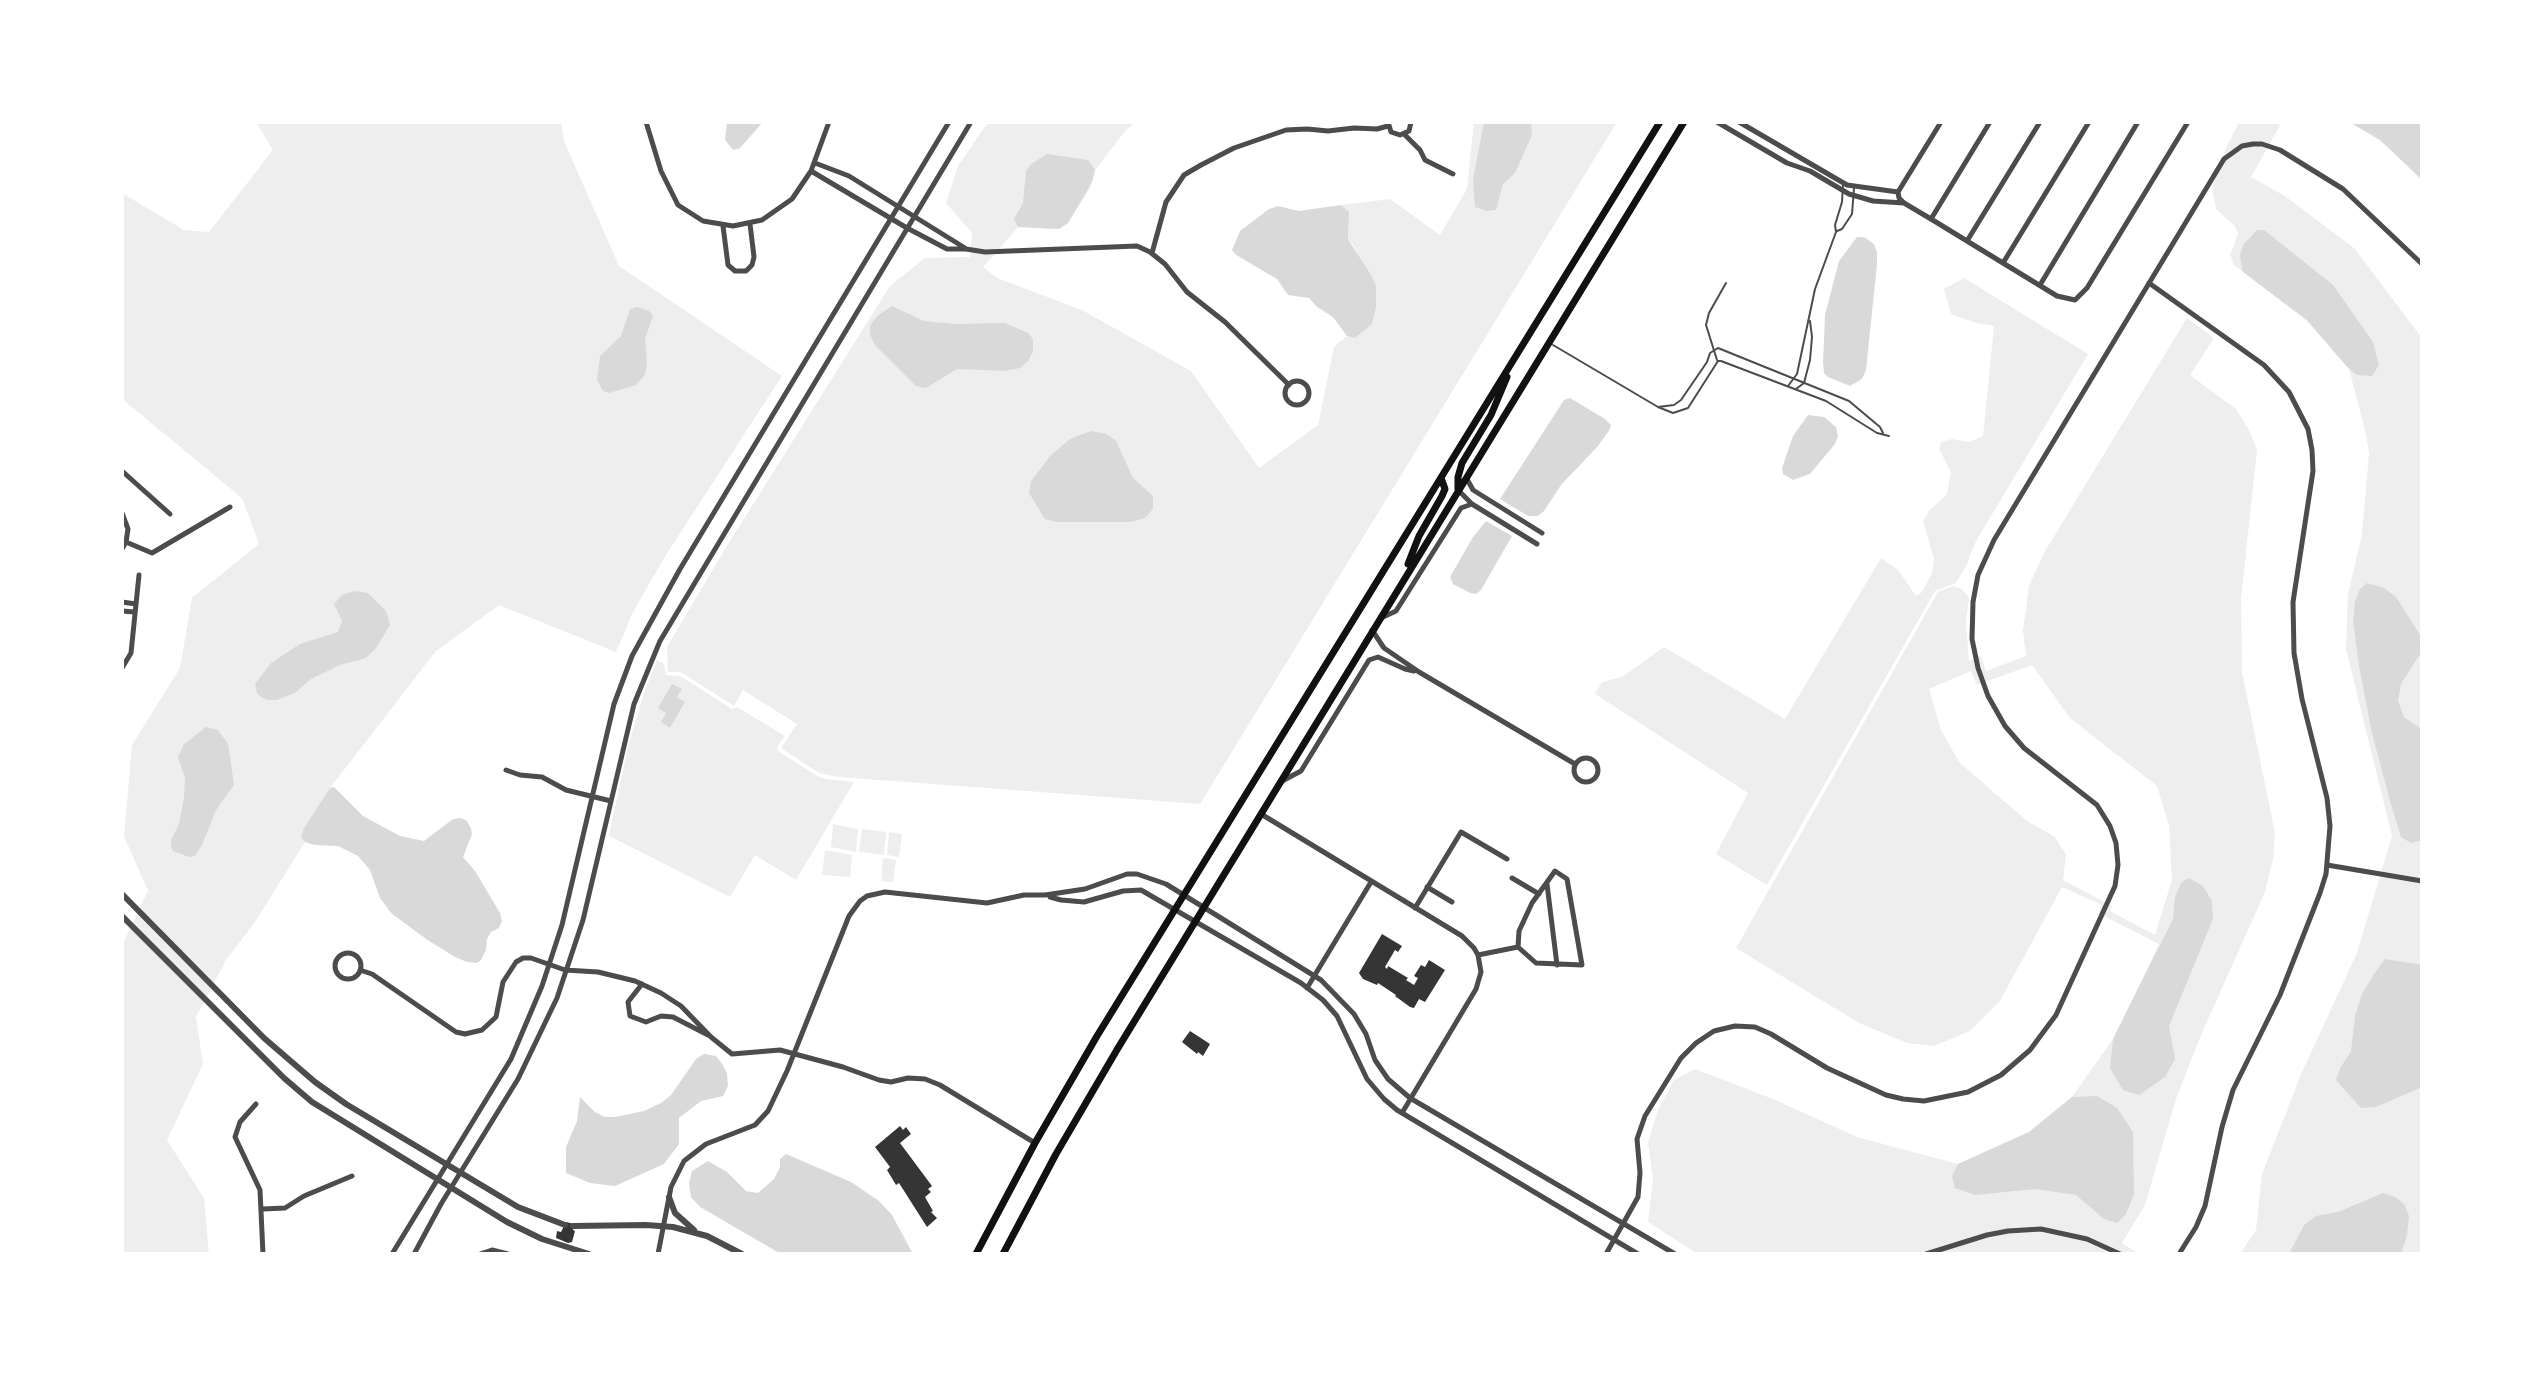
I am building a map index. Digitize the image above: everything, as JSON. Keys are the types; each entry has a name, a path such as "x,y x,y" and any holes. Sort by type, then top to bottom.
{"main road":[{"path":"976,1254 1035,1143 1183,895 1660,122"},
{"path":"1003,1254 1085,1103 1684,122"},
{"path":"1458,490 1462,463 1491,415 1516,357"},
{"path":"1402,581 1419,536 1445,489 1441,478"}],"street":[{"path":"646,122 673,198 693,217 723,226 750,224 785,206 798,193 811,171 829,122"},
{"path":"392,1254 511,1059 562,925 614,704 645,629 949,122"},
{"path":"414,1254 534,1051 557,998 577,941 634,704 660,641 971,122"},
{"path":"1152,253 1166,202 1184,175 1234,148 1286,130 1377,129 1388,124 1394,134 1404,134 1411,128 1411,122"},
{"path":"1717,122 1787,163 1810,171 1854,196 1904,203"},
{"path":"1739,122 1854,188 1898,192"},
{"path":"1941,122 1898,192 1899,198 2040,285 2065,299 2075,300 2082,295 2188,122"},
{"path":"1931,219 1990,122"},
{"path":"1967,241 2040,122"},
{"path":"2003,263 2089,122"},
{"path":"2040,285 2138,122"},
{"path":"1404,134 1425,160 1453,174"},
{"path":"1606,1254 1638,1197 1640,1173 1637,1139 1645,1116 1681,1058 1714,1031 1735,1026 1755,1027 1827,1068 1886,1095 1915,1101 1968,1092 2012,1067 2030,1050 2056,1015 2111,897 2118,865 2116,843 2097,805 2024,748 1996,711 1984,688 1972,639 1973,602 1978,575 1994,540 2224,159 2242,146 2253,144 2280,150 2328,178 2365,208 2422,264"},
{"path":"815,163 849,176 966,249"},
{"path":"811,171 947,249 985,252 1137,246 1165,264 1187,292 1225,322 1289,385"},
{"path":"1869,200 1871,189"},
{"path":"723,226 728,265 735,271 746,271 754,257 750,224"},
{"path":"2149,283 2264,365 2294,399 2308,429 2313,471 2293,602 2294,653 2329,807 2330,836 2320,893 2280,995 2233,1090 2205,1206 2179,1254"},
{"path":"1297,382 1305,385 1309,392 1307,400 1300,405 1291,403 1286,394 1289,385 1297,382"},
{"path":"122,472 170,514"},
{"path":"1467,477 1473,490 1542,533"},
{"path":"1458,490 1472,504 1537,544"},
{"path":"1380,618 1396,611 1461,508 1472,504"},
{"path":"126,542 152,553 230,507"},
{"path":"122,513 128,525 122,549"},
{"path":"122,668 131,653 139,575"},
{"path":"122,602 136,604"},
{"path":"122,611 134,612"},
{"path":"1372,630 1384,648 1419,672 1575,764"},
{"path":"1281,781 1301,771 1369,660 1378,657 1419,672"},
{"path":"1582,758 1592,760 1597,775 1592,780 1581,781 1575,776 1575,764 1582,758"},
{"path":"506,770 542,777 566,790 611,801"},
{"path":"1261,814 1462,936 1478,955 1481,972 1476,989 1402,1113"},
{"path":"1415,908 1461,832 1507,859"},
{"path":"2327,865 2422,881"},
{"path":"1555,871 1567,879 1582,965 1536,963 1518,947 1519,931 1532,903 1555,871"},
{"path":"658,1254 678,1169 691,1154 714,1140 747,1129 762,1118 783,1080 853,907 867,896 885,892 987,903 1024,895 1085,889 1127,874 1137,874 1157,879 1314,975 1335,992 1354,1014 1381,1069 1410,1098 1675,1254"},
{"path":"1512,878 1539,894"},
{"path":"1307,988 1371,882"},
{"path":"1547,883 1557,965"},
{"path":"1427,887 1452,902"},
{"path":"1045,895 1084,902 1123,891 1141,890 1307,988 1337,1016 1358,1064 1372,1086 1402,1113 1638,1254"},
{"path":"122,894 292,1064 346,1104 527,1211 569,1226 663,1226 696,1232 742,1254"},
{"path":"122,916 298,1091 524,1231 589,1254"},
{"path":"1478,955 1518,947"},
{"path":"349,953 358,958 360,970 354,977 344,978 337,973 335,964 340,956 349,953"},
{"path":"360,970 372,974 456,1032 465,1034 482,1030 496,1017 503,982 516,962 523,958 565,970 598,972 642,984 681,1006 732,1054 764,1049 794,1053 879,1080 925,1079 1035,1143"},
{"path":"642,984 628,1002 630,1016 646,1022 661,1016 673,1017 711,1037"},
{"path":"256,1104 240,1122 235,1137 258,1182 263,1209 263,1254"},
{"path":"263,1209 285,1208 304,1196 352,1176"},
{"path":"669,1197 675,1213 696,1232"},
{"path":"1926,1254 1987,1235 2041,1229 2087,1239 2120,1254"},
{"path":"480,1254 492,1250 508,1254"}],"lane":[{"path":"1788,386 1795,380 1822,265 1836,232 1843,183"},
{"path":"1836,232 1850,218 1854,188"},
{"path":"1726,283 1709,313 1706,325 1718,361 1826,401 1877,433 1889,436"},
{"path":"1795,389 1804,383 1812,347 1810,319"},
{"path":"1549,342 1673,413 1688,408 1718,361"},
{"path":"1658,407 1674,405 1685,396 1713,350 1718,348 1849,401 1883,433"}],"shaded area":[{"path":"256,122 561,122 564,141 619,266 782,376 664,558 632,614 616,652 499,605 436,651 330,788 301,836 305,842 255,922 226,960 196,1017 203,1064 167,1140 204,1198 209,1254 122,1254 122,945 148,891 124,836 132,745 180,668 192,598 259,544 242,498 122,399 122,193 184,230 209,232 273,150"},
{"path":"727,122 763,122 740,148 733,150 725,140"},
{"path":"988,122 1136,122 1126,130 1095,170 1089,190 1068,223 1059,229 1018,227 983,267 997,278 1082,310 1191,371 1259,468 1318,425 1334,347 1347,336 1355,338 1372,323 1376,308 1357,251 1348,238 1349,213 1341,205 1390,199 1440,235 1467,189 1474,122 1617,122 1200,804 819,773 781,748 797,724 743,690 734,706 681,672 668,672 667,647 890,286 925,258 970,257 972,233 946,203 958,166"},
{"path":"1484,122 1531,122 1532,135 1515,173 1503,184 1496,210 1487,211 1475,207 1473,179"},
{"path":"2239,122 2282,122 2251,177 2285,196 2354,248 2422,338 2422,1254 2240,1254 2256,1230 2262,1174 2302,1072 2357,953 2392,836 2346,649 2348,595 2362,534 2369,454 2366,434 2349,369 2307,321 2234,265 2230,255 2238,234 2235,226 2216,209 2212,188"},
{"path":"2349,122 2422,122 2422,180 2380,140"},
{"path":"1047,154 1088,160 1095,170 1092,182 1068,223 1059,229 1018,227 1014,219 1023,203 1026,171"},
{"path":"1341,205 1349,212 1348,239 1376,286 1372,324 1355,338 1347,336 1333,317 1309,298 1288,295 1277,279 1232,250 1240,231 1269,209 1278,206 1299,211"},
{"path":"2257,230 2264,230 2333,285 2373,342 2379,365 2372,376 2357,375 2349,369 2307,320 2243,272 2240,256 2243,245"},
{"path":"1857,237 1864,237 1874,244 1877,264 1866,370 1862,379 1850,386 1824,373 1825,315 1839,261"},
{"path":"1964,278 2088,354 1976,541 1956,583 1935,591 1767,885 1716,854 1748,793 1595,694 1602,682 1622,677 1664,647 1785,719 1881,558 1899,571 1916,596 1921,593 1932,573 1934,559 1923,521 1947,494 1951,472 1939,449 1941,442 1952,439 1969,442 1983,436 1994,326 1951,314 1944,289"},
{"path":"892,306 924,321 1005,323 1028,333 1033,339 1033,352 1020,368 1005,371 957,369 926,388 916,386 875,345 870,335 870,326 877,316"},
{"path":"637,307 653,316 645,339 645,375 636,385 609,393 603,391 597,380 600,356 621,336 630,309"},
{"path":"2187,318 2214,338 2190,375 2236,409 2257,450 2241,599 2242,672 2275,833 2265,892 2176,1099 2145,1205 2122,1243 2139,1254 1698,1254 1648,1222 1653,1178 1648,1143 1658,1110 1674,1080 1695,1069 1773,1099 1857,1137 1958,1164 2029,1132 2072,1097 2113,1039 2159,944 2098,913 2102,905 2062,887 2000,1001 1970,1031 1934,1046 1907,1043 1859,1023 1736,948 1938,592 1953,586 1962,589 1969,598 1966,622 1969,661 1981,656 1986,671 2026,656 2023,631 2029,586 2045,551","holes":["2032,665 2070,718 2157,786 2169,826 2172,880 2155,935 2110,911 2112,906 2063,880 2066,855 2055,837 2027,821 1959,762 1941,730 1929,689 1971,671 1977,685"]},
{"path":"1570,398 1605,419 1611,425 1610,429 1561,485 1544,511 1538,516 1528,516 1500,499 1564,400"},
{"path":"1808,415 1824,417 1836,427 1838,436 1810,474 1793,480 1783,474 1782,468 1793,436"},
{"path":"1091,431 1106,434 1116,441 1133,478 1153,496 1153,509 1145,518 1131,522 1057,522 1045,519 1029,493 1031,481 1051,455 1070,439"},
{"path":"1486,521 1512,536 1481,590 1476,594 1470,593 1453,584 1450,577"},
{"path":"2367,583 2384,588 2396,597 2422,638 2422,651 2401,684 2398,701 2404,717 2422,729 2422,840 2411,843 2401,837 2390,801 2359,666 2353,621 2355,601 2360,589"},
{"path":"354,591 368,593 386,611 390,625 376,648 366,658 340,665 311,679 295,693 277,700 261,697 255,684 271,663 300,644 338,632 342,621 334,604 342,595"},
{"path":"657,660 664,664 666,675 680,676 732,709 737,707 785,736 777,747 778,751 817,776 854,782 796,880 755,855 730,897 609,836 628,746"},
{"path":"672,684 682,689 677,697 685,702 670,728 661,722 666,713 658,708"},
{"path":"206,727 218,730 228,744 234,785 216,810 202,845 195,856 189,857 173,851 171,846 184,797 185,778 178,757 184,744"},
{"path":"334,787 363,816 400,836 424,841 453,819 466,820 472,834 463,857 475,871 502,921 487,939 481,960 477,963 467,962 455,957 391,913 380,898 370,870 358,856 338,846 305,842 301,837 304,828 330,788"},
{"path":"833,824 858,829 856,852 831,847"},
{"path":"862,829 886,832 884,855 859,852"},
{"path":"889,832 902,834 899,857 887,855"},
{"path":"825,850 852,855 850,877 822,875"},
{"path":"883,858 896,860 893,882 881,881"},
{"path":"2189,878 2203,886 2212,901 2213,919 2169,1026 2175,1059 2165,1077 2139,1095 2123,1090 2110,1068 2113,1039 2173,919 2175,897 2181,883"},
{"path":"2385,959 2422,965 2422,1087 2376,1107 2361,1108 2336,1080 2351,1052 2355,1016 2362,994"},
{"path":"704,1054 716,1056 722,1064 727,1073 728,1086 723,1096 701,1101 679,1118 679,1144 664,1164 615,1186 590,1183 566,1173 566,1147 577,1121 580,1097 605,1117 644,1111 671,1095 696,1059"},
{"path":"2097,1096 2117,1108 2133,1132 2134,1194 2126,1214 2117,1223 2104,1219 2076,1195 2035,1189 1975,1195 1955,1188 1952,1176 1958,1164 2029,1132 2072,1097"},
{"path":"786,1154 851,1182 879,1201 892,1215 913,1254 781,1254 700,1207 691,1197 689,1183 692,1171 708,1161 727,1172 746,1191 758,1193 774,1179 780,1159"},
{"path":"2383,1193 2404,1204 2409,1216 2401,1254 2289,1254 2304,1225 2316,1216 2338,1212"}],"building":[{"path":"1382,934 1402,946 1398,952 1395,950 1385,967 1408,978 1406,980 1414,985 1418,978 1414,976 1421,965 1425,967 1429,960 1445,970 1425,1002 1419,999 1414,1008 1378,983 1363,979 1359,973"},
{"path":"1190,1031 1210,1044 1203,1056 1182,1042"},
{"path":"900,1126 903,1130 906,1127 911,1134 900,1143 932,1186 925,1197 937,1218 927,1227 899,1183 896,1185 887,1170 890,1167 875,1147"},
{"path":"566,1222 574,1224 575,1231 572,1242 568,1243 556,1238 557,1231 561,1232"}]}
